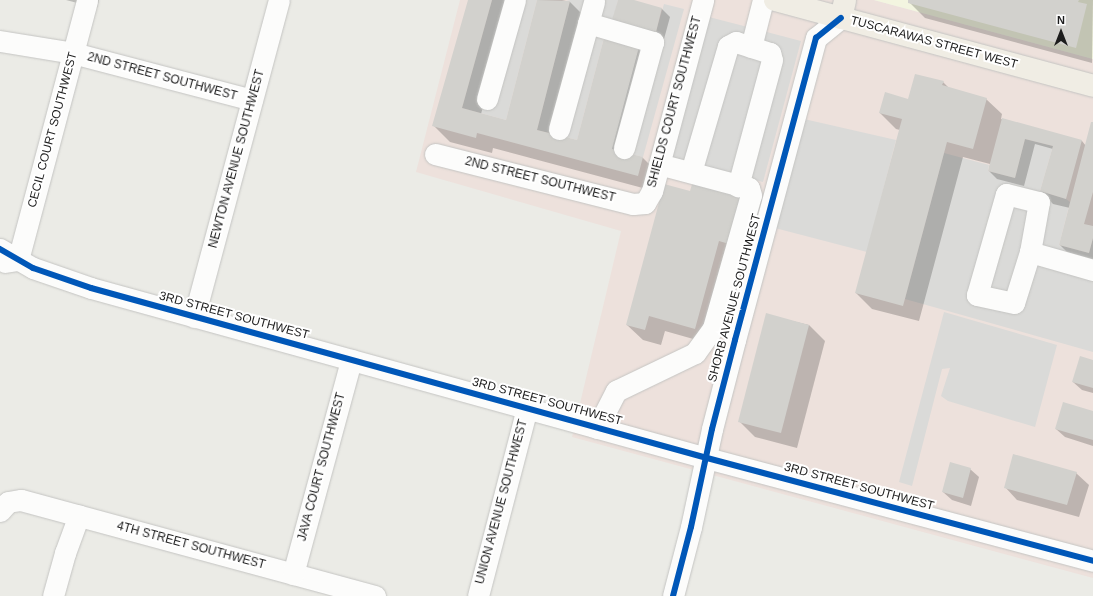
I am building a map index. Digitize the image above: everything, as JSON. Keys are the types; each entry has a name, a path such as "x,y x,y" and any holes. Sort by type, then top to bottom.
{"main road":[{"name":"TUSCARAWAS STREET WEST","path":"775,0 843,9 1093,86"}],"street":[{"name":"CECIL COURT SOUTHWEST","path":"9,261 73,53 87,0"},
{"name":"NEWTON AVENUE SOUTHWEST","path":"194,317 279,0"},
{"path":"487,99 515,0"},
{"name":"SHIELDS COURT SOUTHWEST","path":"645,203 652,190 703,0"},
{"path":"751,47 763,0"},
{"path":"559,129 588,23 591,1"},
{"name":"SHORB AVENUE SOUTHWEST","path":"673,596 735,340 816,38 843,9"},
{"path":"588,23 653,42 624,148"},
{"name":"2ND STREET SOUTHWEST","path":"0,41 73,53 252,100"},
{"path":"691,172 728,46 736,42 770,53 772,60 738,186"},
{"name":"2ND STREET SOUTHWEST","path":"435,154 633,204 645,203"},
{"path":"597,428 616,391 695,353 713,328 751,195 749,188 659,164"},
{"path":"1006,194 1039,202 1030,252 1014,303 977,295 1006,194"},
{"name":"3RD STREET SOUTHWEST","path":"0,249 9,261 76,283 194,317 707,458 1093,561"},
{"path":"1030,252 1093,270"},
{"name":"JAVA COURT SOUTHWEST","path":"293,574 350,360"},
{"name":"UNION AVENUE SOUTHWEST","path":"478,596 527,408"},
{"name":"4TH STREET SOUTHWEST","path":"4,507 21,500 374,596"},
{"path":"53,596 65,553 79,515"}],"shaded area":[{"path":"460,0 874,0 1093,59 1093,578 572,437 621,231 416,172"},
{"path":"492,0 537,0 506,120 462,108"},
{"path":"566,0 618,0 613,20 656,31 664,4 684,9 643,157 612,149 604,38 577,140 537,130 570,1"},
{"path":"874,0 1093,0 1093,59"},
{"path":"709,17 801,41 763,182 672,158"},
{"path":"804,119 896,140 867,252 775,228"},
{"path":"1025,139 1053,146 1040,191 1066,199 1070,202 1059,245 1089,253 1093,238 1093,352 905,299 944,153 989,165 988,171 1015,178"},
{"path":"944,312 1057,345 1035,427 948,401 941,396 950,368 942,369 912,486 899,482"}],"building":[{"path":"468,0 492,0 462,108 506,120 537,0 570,1 537,130 577,140 604,38 639,47 612,149 643,157 638,176 477,133 476,138 432,126"},
{"path":"618,0 634,0 662,8 656,32 612,20"},
{"path":"908,0 1079,0 1078,2 1087,4 1076,48 908,3"},
{"path":"915,74 944,81 942,85 987,98 973,149 947,142 903,306 855,293 902,119 879,113 885,92 908,99"},
{"path":"1002,118 1082,140 1066,199 1040,191 1053,146 1025,139 1015,178 988,171"},
{"path":"1091,122 1093,122 1093,192 1084,224 1093,226 1093,238 1089,253 1059,245"},
{"path":"693,181 743,194 729,244 719,241 695,329 649,316 645,330 626,325 664,184 690,191"},
{"path":"766,313 809,325 781,433 738,422"},
{"path":"1080,356 1093,360 1093,388 1072,382"},
{"path":"1063,402 1093,411 1093,440 1055,429"},
{"path":"1013,454 1077,472 1067,505 1004,488"},
{"path":"950,462 971,468 963,498 942,492"}],"cycle path":[{"path":"673,596 691,527 712,429 816,38 841,18"},
{"path":"0,249 33,268 91,288 707,458 1093,561"}]}
